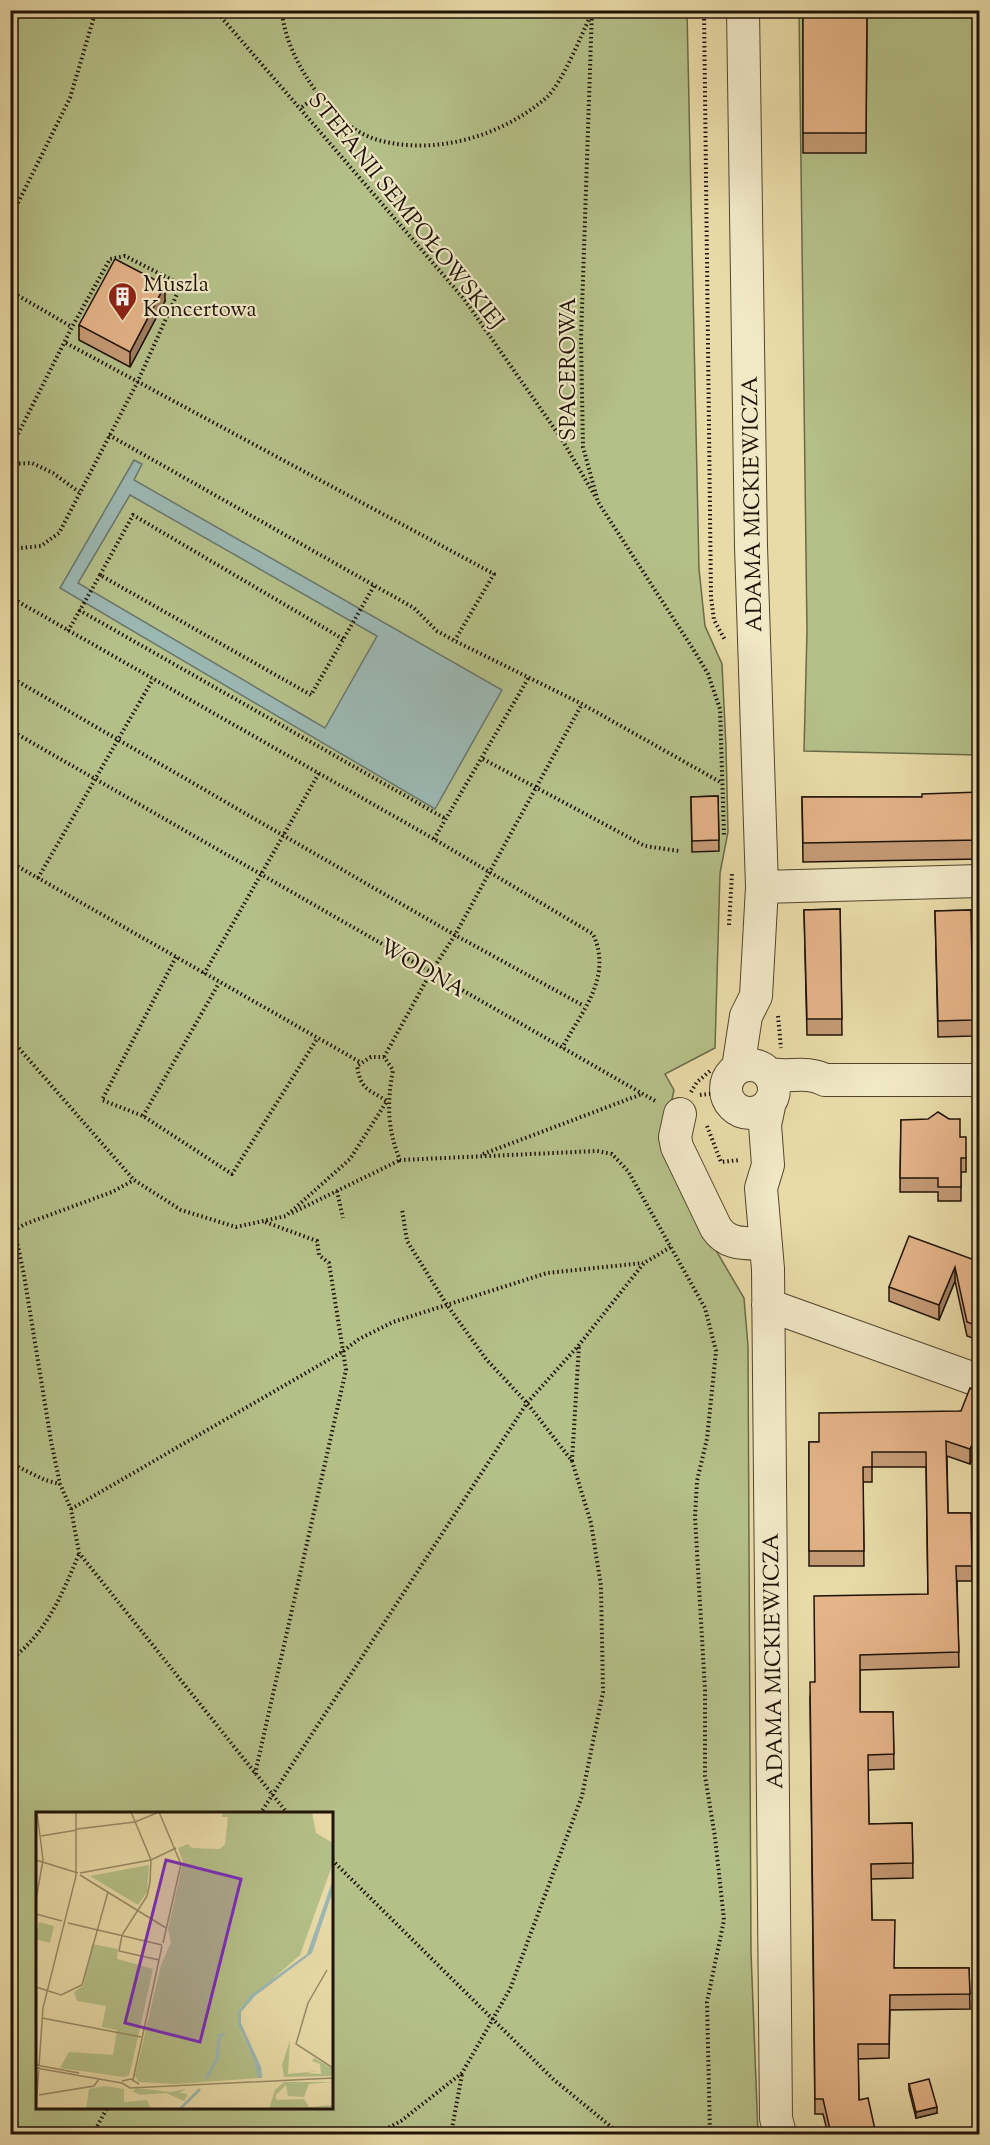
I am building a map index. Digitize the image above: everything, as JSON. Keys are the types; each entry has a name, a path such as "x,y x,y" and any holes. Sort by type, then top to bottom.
{"street":[{"name":"ADAMA MICKIEWICZA","path":"743,10 751,546 767,1003 746,1016 759,1077 768,1165 761,1188 768,1305 776,2118 780,2134"},
{"path":"762,887 980,881"},
{"path":"736,1109 754,1114 759,1077 808,1073 825,1080 980,1080"},
{"name":"ADAMA MICKIEWICZA","path":"759,1077 730,1075 726,1088 729,1102 736,1109 743,1128 746,1159 761,1188"},
{"path":"685,1105 675,1137 676,1147 716,1228 723,1238 731,1242 766,1244"},
{"path":"768,1305 980,1381"}],"path":[{"path":"10,219 70,98 96,10"},
{"name":"STEFANII SEMPOŁOWSKIEJ","path":"215,10 302,107 464,299 561,438 598,501"},
{"path":"282,10 282,21 301,68 318,95 345,122 376,139 411,145 450,144 487,133 516,118 549,95 592,11"},
{"path":"704,10 711,597 714,620 727,644"},
{"name":"SPACEROWA","path":"592,11 581,410 583,447 598,501 708,674 720,709 724,835"},
{"path":"302,107 318,95"},
{"path":"10,450 66,343 72,327 110,259 125,256 176,282 177,294 138,381 59,532 41,546 10,549"},
{"path":"10,291 72,327"},
{"path":"66,343 494,574 454,641"},
{"path":"108,435 414,609 437,631 454,641 582,704 723,784"},
{"path":"10,464 32,463 53,473 79,492"},
{"path":"68,631 133,515 343,639"},
{"path":"100,574 311,695 374,586"},
{"path":"10,597 434,839 593,934 600,948 602,963 598,982 562,1048"},
{"path":"80,608 446,819"},
{"path":"10,677 455,935 584,1006"},
{"path":"434,839 529,677"},
{"path":"39,878 153,678"},
{"path":"384,1057 431,972 455,935 488,871 582,704"},
{"name":"WODNA","path":"10,730 642,1094 685,1105 706,1124 721,1162 746,1159"},
{"path":"483,759 645,846 679,851"},
{"path":"204,974 319,773"},
{"path":"10,862 360,1062"},
{"path":"729,929 729,884 734,864"},
{"path":"176,957 102,1100 143,1116 232,1174 317,1039"},
{"path":"143,1116 219,983"},
{"path":"685,1105 697,1082 759,1077 778,1032 767,1003"},
{"path":"10,1038 134,1180 181,1210 236,1227 286,1216 400,1160 597,1151 612,1154 628,1171 705,1308 716,1351 706,1439 697,1481 695,1517 705,1690 705,1776 715,1838 724,1920 707,2002 710,2134"},
{"path":"384,1057 371,1057 357,1066 362,1087 387,1101"},
{"path":"384,1057 393,1070 387,1101 395,1148 400,1160"},
{"path":"480,1155 642,1094"},
{"path":"286,1216 350,1159 387,1101"},
{"path":"10,1233 16,1228 112,1192 134,1180"},
{"path":"337,1191 344,1218"},
{"path":"10,1209 16,1228 60,1484 71,1509 79,1553 286,1812"},
{"path":"402,1209 406,1241 447,1305 486,1359 526,1403 572,1461"},
{"path":"255,1775 346,1370 329,1263 319,1255 317,1241 263,1221"},
{"path":"261,1812 526,1403 579,1345 644,1263 671,1247"},
{"path":"71,1509 342,1352 359,1339 393,1322 547,1273 644,1263"},
{"path":"452,2134 462,2073 510,1989 582,1796 603,1692 601,1586 591,1523 572,1461 579,1345"},
{"path":"10,1464 45,1480 60,1484"},
{"path":"10,1660 28,1647 57,1607 79,1553"},
{"path":"333,1861 553,2079 620,2134"},
{"path":"377,2134 401,2121 462,2073"},
{"path":"93,2134 106,2109"}],"green space":[{"path":"11,11 687,11 699,569 705,626 722,664 728,832 720,873 715,1048 665,1074 674,1090 663,1141 688,1203 744,1298 748,1346 751,1952 758,2134 11,2134"},
{"path":"799,11 979,11 979,755 804,751 807,631"}],"water":[{"path":"134,460 142,464 134,480 502,690 435,809 60,588","holes":["130,495 377,636 325,728 78,583"]}],"building":[{"path":"803,10 867,10 866,133 803,133"},
{"name":"Muszla Koncertowa","path":"115,259 165,285 130,352 79,325"},
{"path":"980,792 980,840 803,843 802,797 922,797 922,794"},
{"path":"718,796 719,840 692,841 691,797"},
{"path":"840,909 842,1019 807,1019 804,910"},
{"path":"971,910 973,1020 938,1021 935,911"},
{"path":"938,1112 949,1119 960,1119 960,1137 966,1137 966,1158 961,1158 961,1187 938,1187 938,1178 900,1178 901,1120 928,1119"},
{"path":"909,1236 980,1262 980,1325 967,1322 955,1267 939,1305 889,1287"},
{"path":"970,1388 980,1392 980,1448 972,1445 970,1449 946,1441 948,1513 971,1513 972,1566 956,1566 959,1652 860,1655 860,1712 893,1712 894,1754 868,1755 869,1824 912,1823 913,1863 871,1864 872,1920 895,1920 894,1968 969,1968 970,1994 890,1995 889,2044 858,2044 859,2100 868,2098 876,2134 831,2134 823,2099 815,2099 810,1682 815,1682 814,1596 928,1594 926,1452 872,1452 872,1467 863,1467 864,1551 809,1551 809,1442 819,1442 819,1413 961,1411"},
{"path":"929,2079 937,2107 916,2112 909,2084"},
{"path":"980,2124 980,2134 968,2134 977,2127"}],"place":[{"name":"Muszla Koncertowa","path":"122,322"}]}
